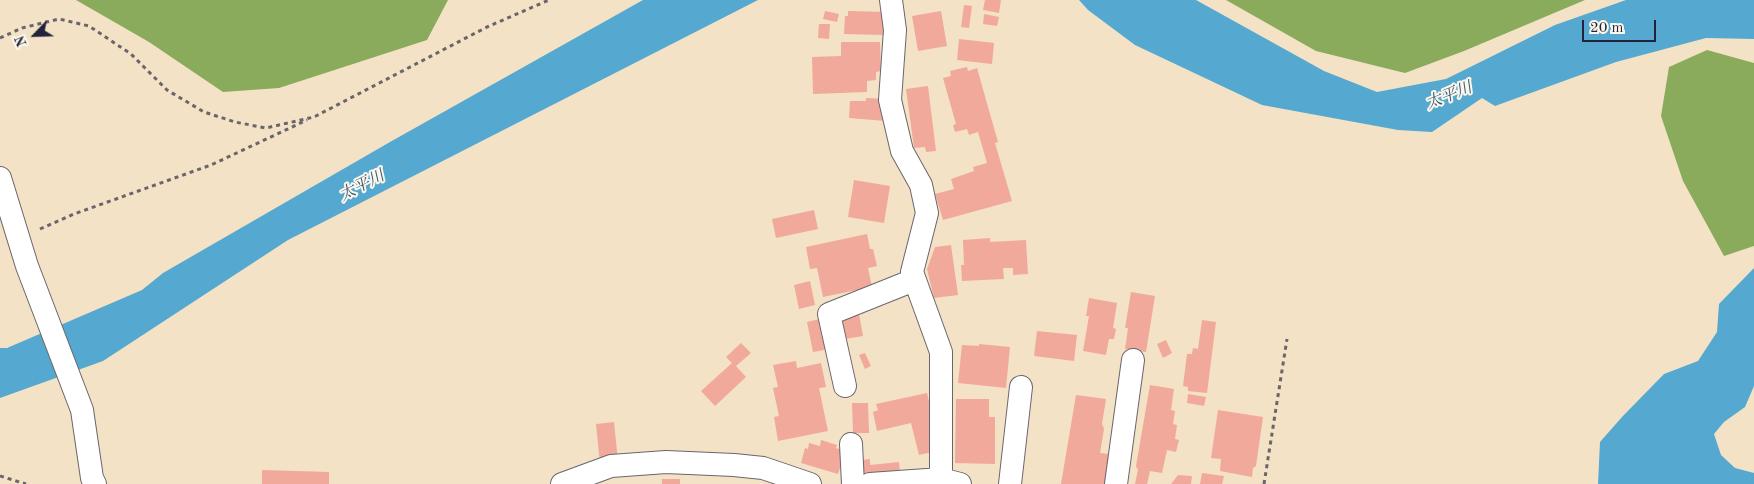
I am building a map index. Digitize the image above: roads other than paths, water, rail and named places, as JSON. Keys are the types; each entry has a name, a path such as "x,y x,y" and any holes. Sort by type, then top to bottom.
{"street":[{"path":"870,484 950,481 941,352 912,272 927,213 921,186 902,151 890,100 895,30 891,0"},
{"path":"0,178 27,266 82,410 92,482"},
{"path":"845,386 829,314 914,280"},
{"path":"1116,484 1132,360"},
{"path":"1010,484 1021,387"},
{"path":"851,444 853,484"},
{"path":"562,484 611,466 666,462 733,474 763,468 810,484"}],"water":[{"name":"太平川","path":"643,0 758,0 288,240 103,361 0,398 0,348 7,348 142,290 163,273 390,142"},
{"name":"太平川","path":"1079,0 1196,0 1324,71 1377,92 1446,79 1555,25 1626,0 1754,0 1754,39 1706,38 1616,62 1495,106 1482,98 1432,132 1398,130 1262,105 1135,45 1088,10"},
{"path":"1754,268 1754,386 1745,407 1724,422 1714,434 1721,455 1735,468 1754,473 1754,484 1598,484 1600,442 1664,374 1698,361 1717,332 1719,304"}]}
